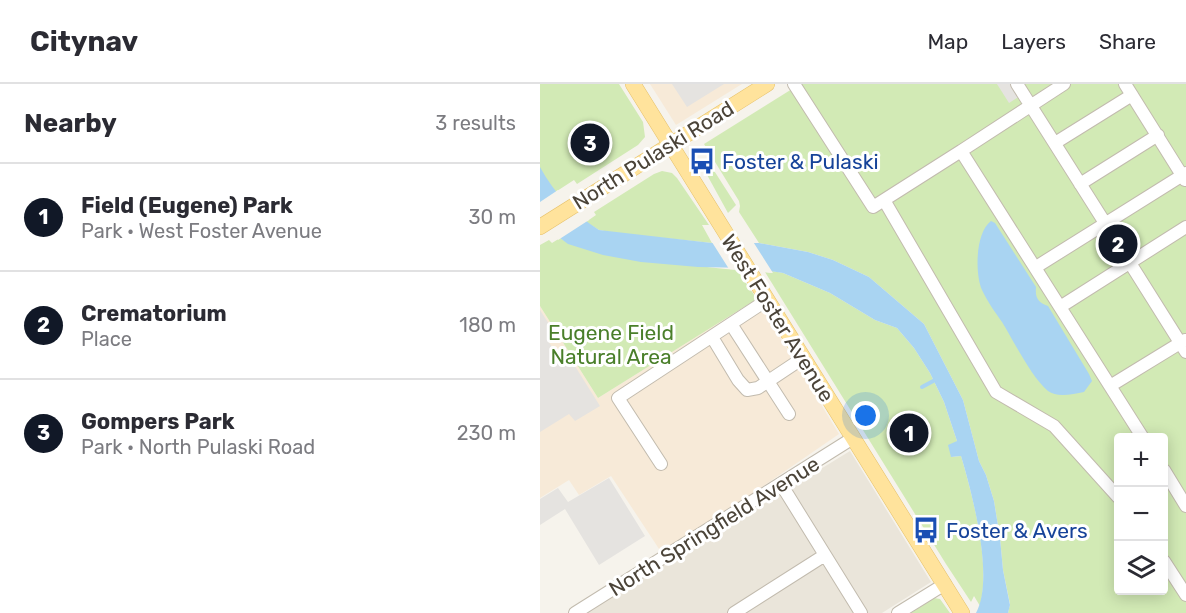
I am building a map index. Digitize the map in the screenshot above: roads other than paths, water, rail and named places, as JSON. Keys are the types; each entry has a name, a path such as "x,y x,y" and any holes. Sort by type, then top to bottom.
{"main road":[{"name":"West Foster Avenue","path":"633,84 962,613"},
{"name":"North Pulaski Road","path":"540,226 767,84"}],"street":[{"path":"794,84 873,207 1064,84"},
{"path":"1017,84 1105,223"},
{"path":"1036,267 1185,176 1129,89 1054,143"},
{"path":"1080,183 1158,135"},
{"path":"962,151 1140,433"},
{"path":"884,200 996,392 1054,426 1114,492"},
{"path":"1060,307 1186,227"},
{"path":"1110,386 1184,345 1130,263"},
{"path":"661,464 618,398 767,300"},
{"path":"731,324 789,414"},
{"path":"712,337 738,380 747,390 758,388 803,358"},
{"name":"North Springfield Avenue","path":"576,613 853,438"},
{"path":"1168,477 1186,506"},
{"path":"781,484 861,613"},
{"path":"734,613 825,555"},
{"path":"1168,567 1186,594"},
{"path":"898,613 945,584"}],"water":[{"path":"540,167 565,202 599,230 712,243 759,243 808,252 833,260 869,277 924,324 963,400 979,461 994,501 1010,605 1008,613 976,613 981,598 983,558 971,491 961,456 951,457 948,445 957,441 944,402 930,373 914,348 897,328 875,320 830,293 783,273 750,268 698,267 641,262 603,255 568,244 560,238 540,210"},
{"path":"991,221 995,223 1036,287 1038,299 1048,306 1089,374 1092,381 1084,392 1065,395 1048,391 1029,368 984,294 978,274 978,254 982,235"}],"waterway":[{"path":"922,387 937,379"}],"place":[{"name":"Gompers Park","path":"590,143"},
{"name":"Foster & Pulaski","path":"702,161"},
{"name":"Crematorium","path":"1118,244"},
{"name":"Field (Eugene) Park","path":"909,433"},
{"name":"Foster & Avers","path":"926,530"}],"park label":[{"name":"Eugene Field Natural Area","path":"611,344"}]}
